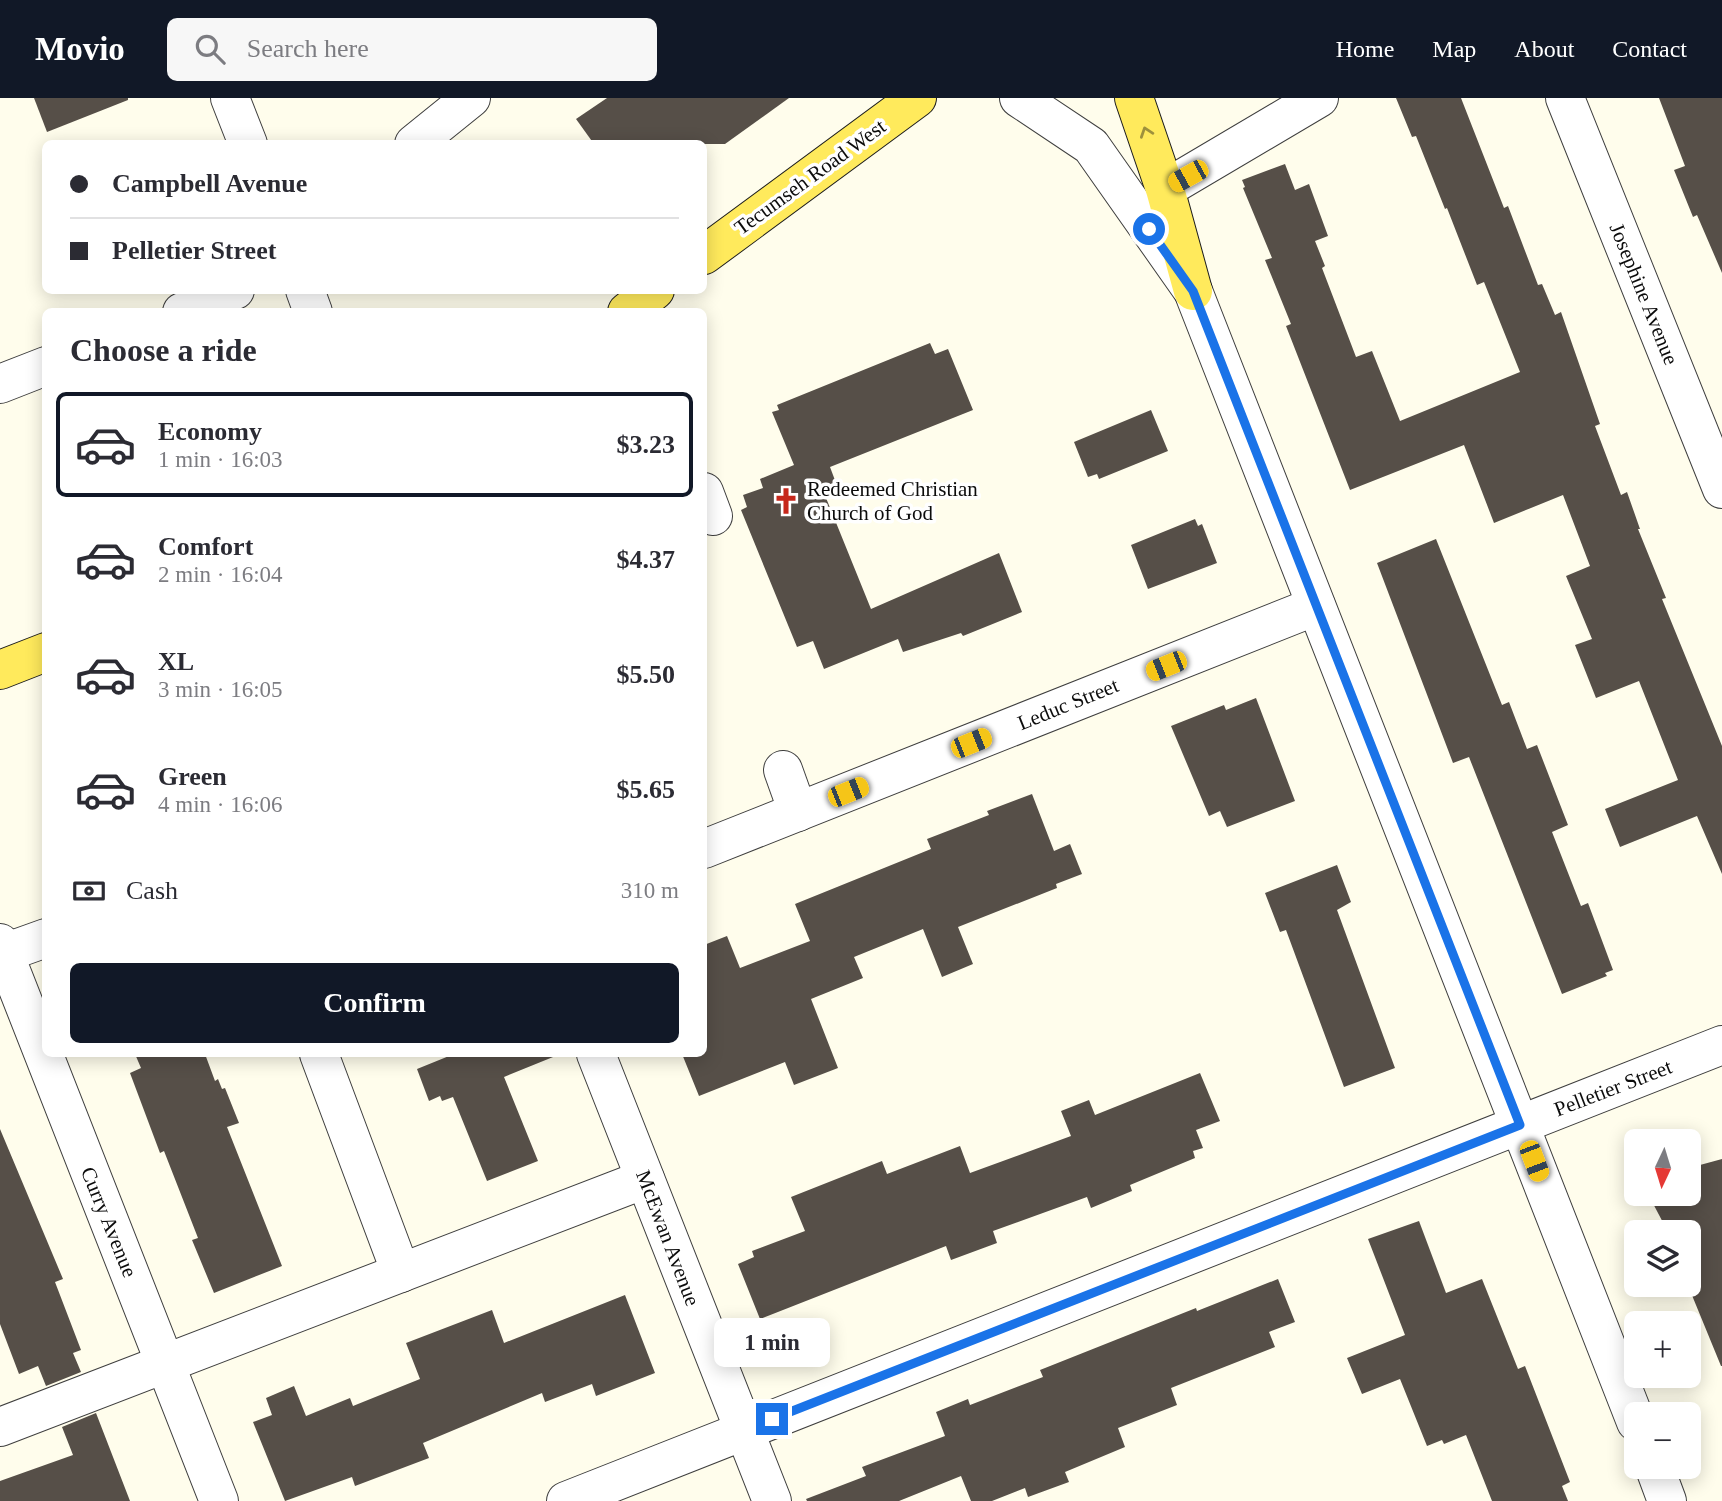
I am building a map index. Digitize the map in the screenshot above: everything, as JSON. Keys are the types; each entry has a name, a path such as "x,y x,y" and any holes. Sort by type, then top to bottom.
{"main road":[{"name":"Tecumseh Road West","path":"707,253 917,98"},
{"path":"1134,98 1166,189 1193,291"},
{"path":"0,670 42,654"}],"street":[{"path":"230,98 246,140"},
{"path":"419,140 471,98"},
{"path":"1019,98 1091,146 1193,291 1628,1402"},
{"path":"1166,189 1319,98"},
{"name":"Josephine Avenue","path":"1565,98 1722,489"},
{"path":"192,308 225,294"},
{"path":"0,384 42,368"},
{"name":"Leduc Street","path":"707,848 798,812 893,759 1316,606"},
{"path":"783,771 798,812"},
{"path":"14,972 42,942"},
{"name":"Curry Avenue","path":"14,972 42,1045"},
{"name":"Pelletier Street","path":"566,1501 1722,1045"},
{"name":"Curry Avenue","path":"47,1057 219,1501"},
{"path":"320,1057 401,1273"},
{"name":"McEwan Avenue","path":"597,1057 772,1501"},
{"path":"0,1427 645,1179"},
{"path":"1659,1479 1667,1501"}],"building":[{"path":"34,98 128,98 128,100 47,132"},
{"path":"607,98 789,98 725,144 707,144 707,140 591,140 576,119"},
{"path":"1396,98 1461,98 1504,208 1508,206 1538,285 1542,284 1555,315 1561,312 1600,424 1595,426 1621,495 1627,492 1638,529 1666,598 1662,599 1722,746 1722,874 1697,816 1620,847 1605,809 1678,780 1639,681 1596,698 1575,645 1592,639 1566,576 1590,566 1563,495 1494,523 1464,445 1350,490 1286,326 1291,324 1265,260 1272,258 1242,180 1285,164 1295,190 1309,184 1328,236 1315,241 1325,266 1322,268 1356,357 1372,351 1400,421 1520,372 1484,282 1477,285 1416,136 1412,137"},
{"path":"1659,98 1722,98 1722,273 1697,215 1693,217 1674,170 1685,166"},
{"name":"Redeemed Christian Church of God","path":"930,343 935,354 948,349 973,410 830,467 836,483 822,488 871,609 999,553 1022,612 963,636 961,633 903,652 898,639 824,669 813,641 797,647 741,510 747,507 743,495 763,488 760,479 794,465 772,412 779,410 777,405"},
{"path":"1151,410 1168,451 1099,479 1097,474 1088,477 1074,442"},
{"path":"1195,519 1198,526 1202,524 1217,563 1148,589 1131,545"},
{"path":"1436,539 1502,705 1509,702 1527,749 1537,745 1568,825 1552,832 1581,906 1588,903 1613,970 1605,973 1607,976 1562,994 1469,757 1453,763 1377,563"},
{"path":"1256,698 1295,801 1227,827 1220,811 1209,816 1171,726 1224,705 1226,710"},
{"path":"1032,794 1054,851 1070,844 1082,874 1056,884 1057,888 958,927 973,964 942,977 923,929 854,957 863,978 811,999 838,1068 794,1085 785,1062 699,1096 683,1057 707,1057 707,944 727,936 740,968 810,941 795,904 931,849 927,839 989,815 987,811"},
{"path":"1337,865 1351,902 1337,910 1395,1068 1344,1087 1286,930 1280,932 1265,893"},
{"path":"136,1057 206,1057 215,1081 218,1079 222,1089 225,1088 239,1123 227,1127 282,1266 214,1293 192,1240 198,1238 164,1151 160,1153 130,1073 141,1068"},
{"path":"447,1057 553,1057 504,1077 538,1161 487,1181 453,1097 442,1101 440,1096 429,1101 417,1069"},
{"path":"1200,1073 1220,1121 1196,1130 1203,1148 1193,1151 1195,1158 1130,1185 1132,1191 1091,1208 1087,1197 993,1231 997,1243 951,1260 946,1246 760,1319 738,1264 754,1257 752,1251 805,1231 791,1197 882,1161 887,1174 960,1146 970,1173 1071,1136 1061,1111 1089,1100 1095,1115"},
{"path":"0,1129 63,1279 55,1282 81,1350 73,1353 81,1372 46,1386 38,1366 19,1374 0,1324"},
{"path":"1722,1159 1722,1366 1701,1317 1701,1311 1698,1311 1693,1297 1701,1297 1701,1220 1662,1220 1654,1206 1701,1206 1701,1165"},
{"path":"1419,1221 1446,1293 1482,1279 1518,1369 1525,1366 1570,1482 1562,1486 1568,1501 1492,1501 1466,1435 1444,1444 1442,1440 1427,1446 1400,1379 1362,1394 1347,1358 1405,1335 1368,1239"},
{"path":"1278,1279 1295,1322 1269,1332 1275,1347 1171,1388 1177,1405 1118,1428 1125,1447 1065,1472 1069,1482 1028,1497 1025,1488 992,1501 971,1501 961,1476 899,1501 806,1499 866,1476 862,1467 945,1436 936,1412 968,1399 970,1405 1043,1377 1040,1370 1196,1308 1197,1311"},
{"path":"625,1295 655,1373 596,1396 592,1384 545,1402 542,1393 423,1443 429,1458 355,1486 352,1477 285,1501 253,1422 272,1415 266,1398 294,1386 306,1416 350,1398 353,1406 420,1379 406,1343 492,1310 504,1343"},
{"path":"96,1413 130,1501 0,1501 0,1481 73,1455 62,1427"}],"place":[{"name":"Redeemed Christian Church of God","path":"786,501"}],"route":[{"path":"772,1419 1520,1125 1193,291 1149,229"}]}
